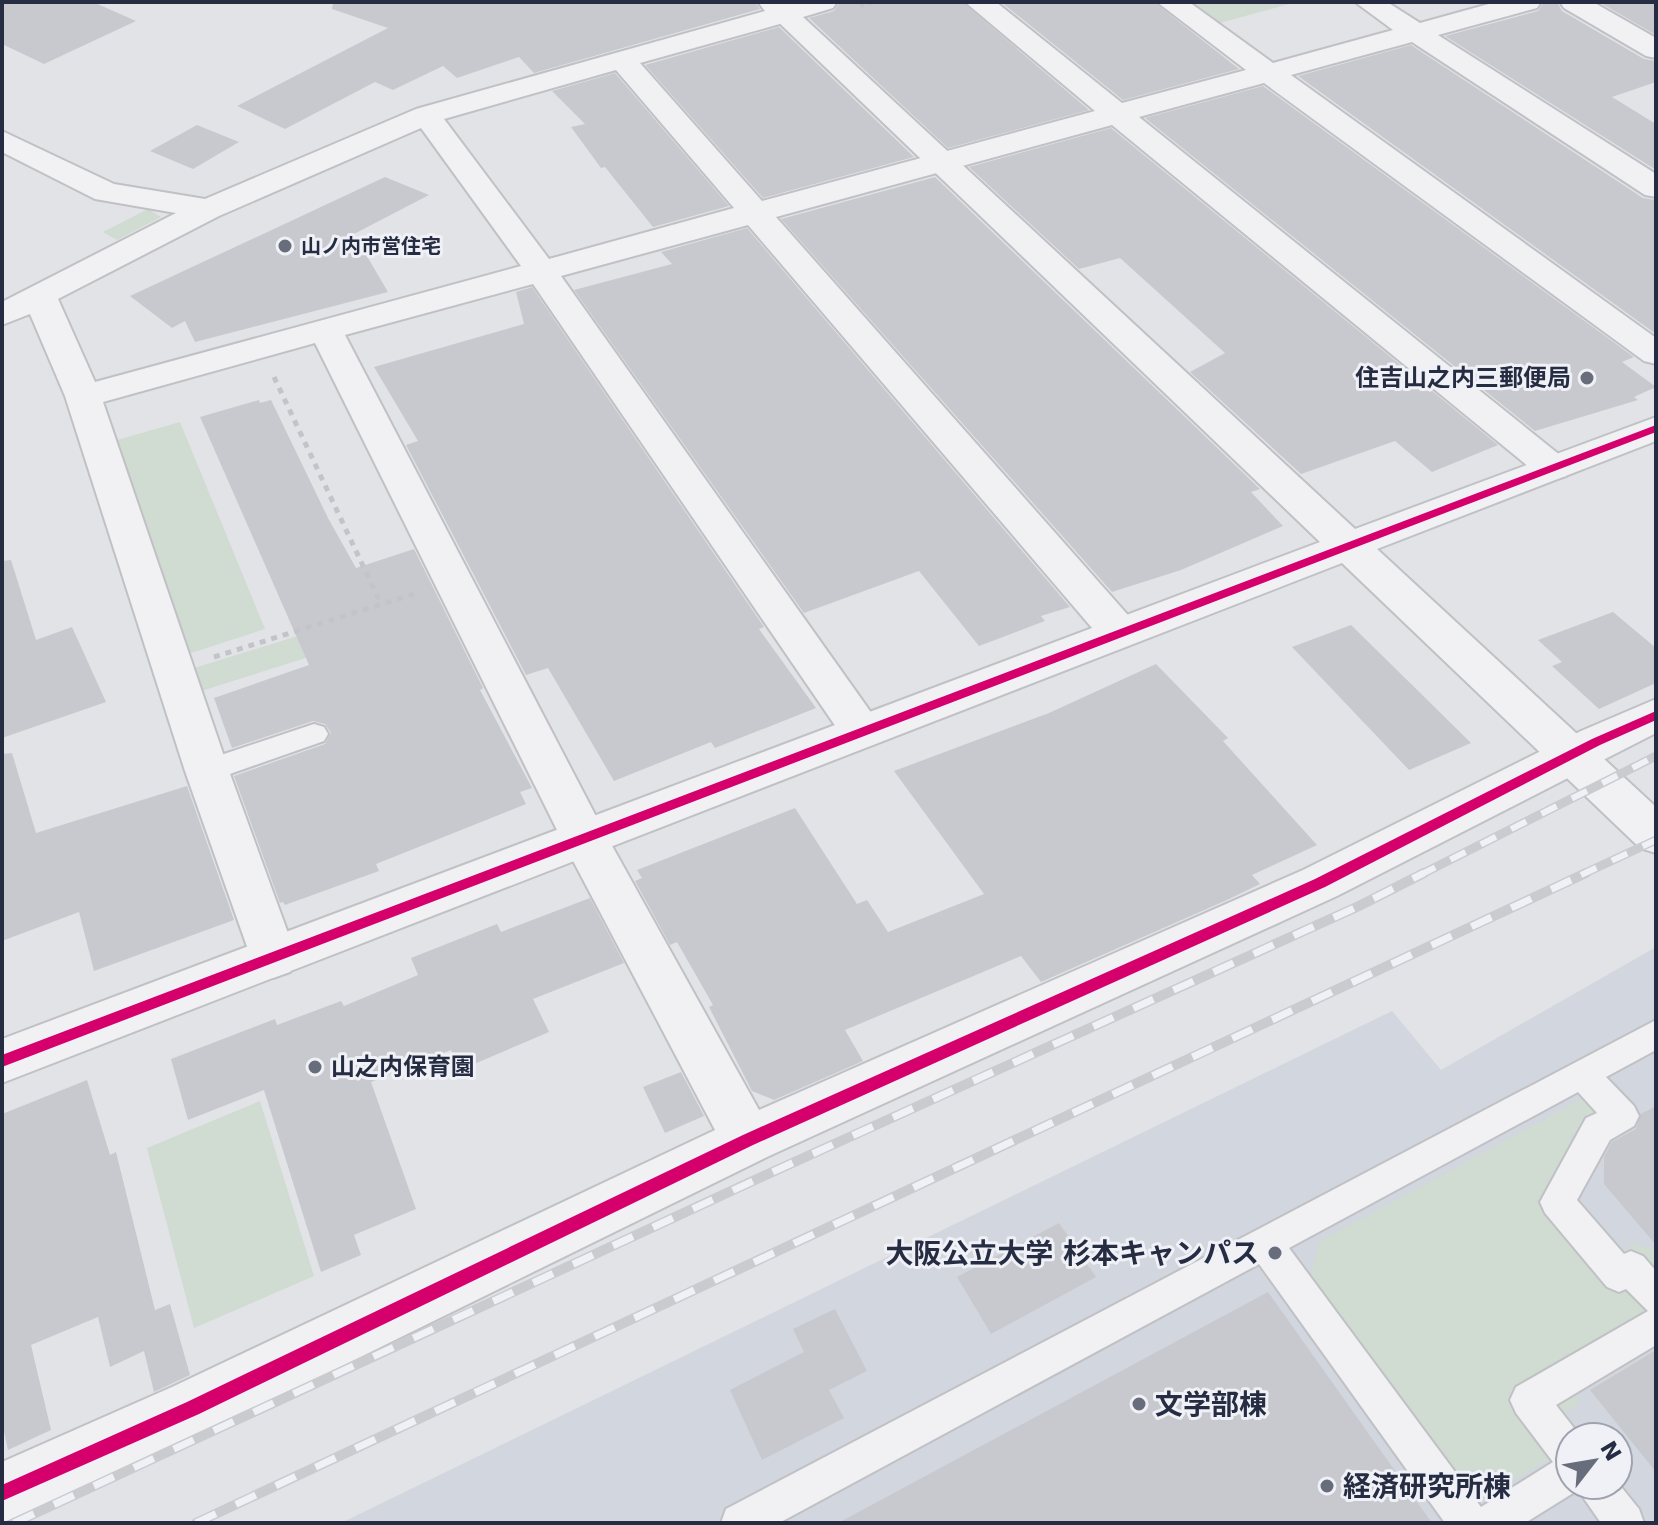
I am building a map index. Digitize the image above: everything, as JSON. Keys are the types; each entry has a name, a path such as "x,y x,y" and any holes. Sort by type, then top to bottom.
{"street":[{"path":"2,315 208,209 426,115 623,61 778,8 823,2"},
{"path":"979,2 1553,468"},
{"path":"1171,2 1656,354"},
{"path":"1369,2 1656,188"},
{"path":"83,396 1527,2"},
{"path":"1574,2 1656,50"},
{"path":"778,8 1656,835"},
{"path":"623,61 1119,632"},
{"path":"426,115 541,271 862,732"},
{"path":"2,140 106,192 208,209"},
{"path":"40,297 83,396 207,771 273,958"},
{"path":"325,329 583,836 748,1140"},
{"path":"2,1061 583,836 1349,548 1656,428"},
{"path":"2,1493 207,1401 748,1140 1320,883 1656,715"}],"lane":[{"path":"207,771 314,734"},
{"path":"740,1523 1656,1034"},
{"path":"1582,1074 1622,1116 1598,1129 1557,1202 1619,1275 1631,1268 1656,1297"},
{"path":"1265,1243 1469,1523"},
{"path":"1554,1432 1529,1400 1656,1325"},
{"path":"1490,1523 1554,1483"},
{"path":"1608,1501 1625,1523"}],"path":[{"path":"269,366 381,604"},
{"path":"174,669 426,590"}],"shaded area":[{"path":"1185,2 1297,2 1216,24"},
{"path":"148,209 161,217 117,240 103,232"},
{"path":"180,422 265,629 185,655 110,442"},
{"path":"432,594 442,615 195,693 188,670"},
{"name":"大阪公立大学 杉本キャンパス","path":"1656,947 1656,1523 341,1523 1392,1011 1441,1070"},
{"path":"1591,1094 1609,1114 1570,1136 1573,1195 1620,1252 1635,1244 1656,1250 1656,1335 1568,1388 1580,1403 1564,1414 1570,1421 1554,1421 1554,1456 1477,1503 1311,1277 1319,1242"},
{"path":"260,1101 314,1276 194,1328 147,1148"}],"building":[{"path":"2,2 93,2 136,21 44,64 2,44"},
{"path":"333,2 755,2 760,9 534,73 519,57 457,78 443,66 393,90 375,82 285,129 237,106 388,28 332,9"},
{"path":"840,2 962,2 1089,110 948,148 809,18 834,11"},
{"path":"1001,2 1154,2 1239,69 1123,100"},
{"path":"1544,2 1557,2 1562,11 1644,59 1656,61 1656,82 1612,97 1656,124 1656,170 1445,36 1538,11"},
{"path":"1599,2 1656,2 1656,35"},
{"path":"779,27 914,157 763,198 645,65"},
{"path":"1411,45 1643,198 1656,200 1656,334 1298,76"},
{"path":"615,73 729,206 653,227 605,167 601,168 571,127 585,124 552,91"},
{"path":"1263,86 1634,357 1622,362 1656,387 1634,397 1638,400 1535,431 1145,118"},
{"path":"197,125 239,142 193,169 150,151"},
{"path":"1111,128 1498,445 1432,472 1395,441 1301,474 1190,372 1225,353 1120,258 1079,269 969,167"},
{"path":"385,177 429,195 354,234 388,292 195,342 185,321 172,328 130,296"},
{"path":"935,177 1260,489 1251,492 1283,526 1181,570 1112,592 781,219"},
{"path":"747,228 1070,607 1041,616 1045,621 979,646 919,571 804,613 574,290 672,264 661,252"},
{"path":"532,287 764,627 759,629 816,708 715,748 711,742 614,781 548,668 526,675 406,445 418,441 374,367 524,324 516,292"},
{"path":"259,400 260,403 271,400 328,518 356,568 414,549 483,688 480,690 532,788 520,792 526,804 376,864 379,871 285,905 280,903 234,776 325,744 331,733 325,724 313,721 232,748 214,698 309,665 200,417"},
{"path":"11,560 36,640 72,627 106,702 2,738 2,561"},
{"path":"1613,612 1656,648 1656,683 1599,709 1552,666 1562,662 1538,640"},
{"path":"1351,625 1471,743 1409,770 1292,647"},
{"path":"1156,664 1228,738 1223,741 1317,845 1252,875 1260,884 1041,982 1021,956 845,1030 863,1061 774,1100 752,1091 709,1007 713,1005 677,942 670,945 635,881 642,878 637,870 795,808 857,904 867,900 888,932 984,894 894,771 1049,713"},
{"path":"12,753 36,833 187,786 234,920 94,971 79,912 2,941 2,754"},
{"path":"590,898 624,963 533,999 549,1032 460,1070 451,1050 371,1082 416,1209 354,1235 361,1255 321,1272 264,1090 188,1120 171,1059 275,1019 277,1025 341,1001 344,1006 418,975 411,958 497,924 501,932"},
{"path":"681,1072 704,1116 665,1133 643,1087"},
{"path":"87,1080 110,1155 116,1152 155,1310 170,1304 190,1375 154,1392 144,1351 110,1367 98,1317 31,1345 51,1430 8,1450 2,1423 2,1114"},
{"path":"1656,1106 1656,1245 1604,1184 1604,1157 1612,1142 1636,1129 1641,1114"},
{"path":"1059,1223 1096,1277 991,1334 957,1277"},
{"path":"1268,1292 1432,1523 838,1523"},
{"path":"835,1309 867,1371 829,1390 844,1418 762,1460 730,1390 804,1352 793,1329"},
{"path":"1656,1350 1656,1472 1634,1445 1634,1421 1615,1421 1590,1390"}],"railway":[{"path":"1420,875 1656,756"},
{"path":"1581,875 1656,840"},
{"path":"14,1523 768,1174 1359,906 1424,873"},
{"path":"196,1523 1586,873"}],"cycle path":[{"path":"2,1061 1656,428"},
{"path":"2,1493 193,1408 748,1140 1320,883 1596,742 1656,715"}],"place":[{"name":"山ノ内市営住宅","path":"285,246"},
{"name":"住吉山之内三郵便局","path":"1587,378"},
{"name":"山之内保育園","path":"315,1067"},
{"name":"大阪公立大学 杉本キャンパス","path":"1275,1253"},
{"name":"文学部棟","path":"1139,1404"},
{"name":"経済研究所棟","path":"1327,1486"}]}
